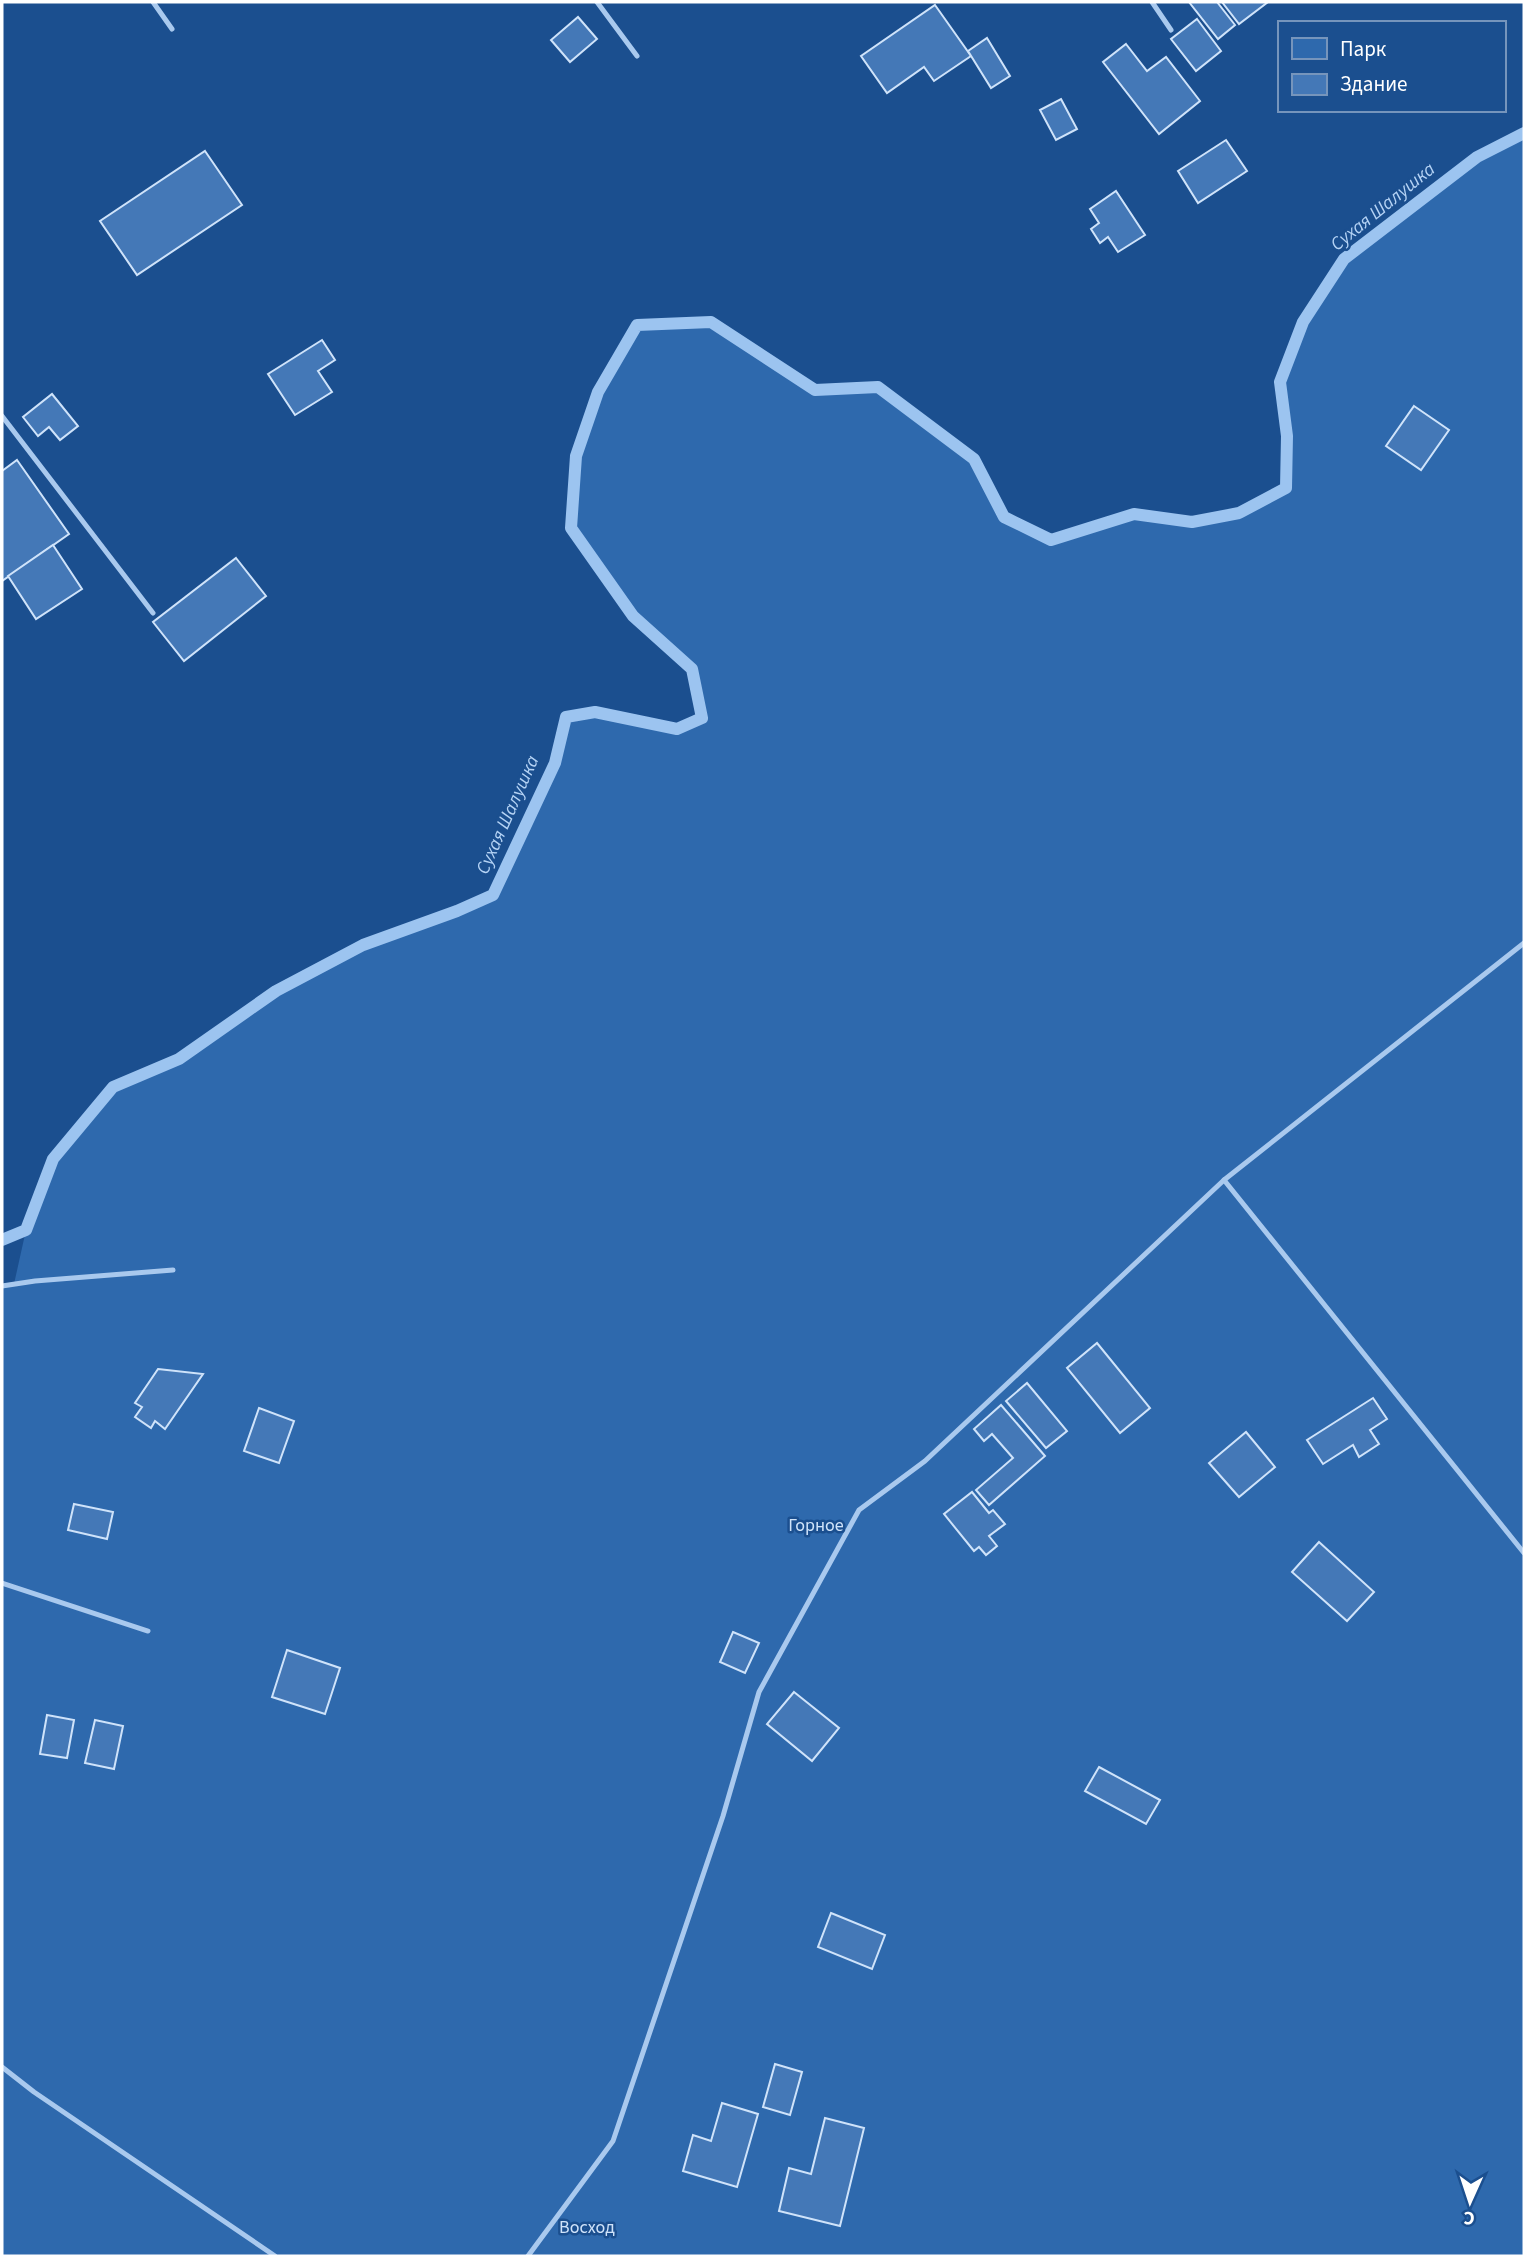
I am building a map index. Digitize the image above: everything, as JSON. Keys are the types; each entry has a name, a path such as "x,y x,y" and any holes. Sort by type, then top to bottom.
{"lane":[{"path":"153,2 172,29"},
{"path":"597,2 638,56"},
{"path":"1152,2 1171,30"},
{"path":"2,416 153,613"},
{"path":"528,2256 613,2141 723,1816 759,1692 859,1510 925,1461 1224,1180 1524,943"},
{"path":"1224,1180 1524,1553"},
{"path":"2,1286 173,1270"},
{"path":"2,1583 148,1631"},
{"path":"2,2067 34,2092 275,2256"}],"green space":[{"name":"Горное","path":"1524,133 1524,2256 2,2256 2,1286 14,1284 26,1230 53,1159 113,1087 179,1059 276,991 363,945 457,912 493,895 555,763 566,717 595,712 677,729 702,718 691,669 633,616 571,528 576,456 598,392 637,325 711,322 815,390 878,387 974,459 1004,517 1051,540 1134,514 1192,522 1239,513 1286,488 1287,436 1280,382 1303,322 1344,259 1477,157"}],"building":[{"path":"1189,2 1217,2 1235,25 1218,39"},
{"path":"1222,2 1268,2 1239,24"},
{"path":"935,5 971,56 934,81 924,67 887,93 861,56"},
{"path":"578,17 597,39 570,62 551,40"},
{"path":"1197,19 1221,51 1196,71 1171,39"},
{"path":"987,38 1010,76 991,88 968,51"},
{"path":"1126,44 1147,71 1166,57 1200,101 1159,134 1103,62"},
{"path":"1061,99 1077,129 1056,140 1040,110"},
{"path":"1226,140 1247,171 1198,203 1178,171"},
{"path":"205,151 242,205 137,275 100,221"},
{"path":"1116,191 1145,235 1118,252 1108,237 1100,243 1091,229 1099,223 1090,209"},
{"path":"322,340 335,360 318,371 332,392 295,415 268,374"},
{"path":"52,394 78,426 60,440 49,427 38,436 23,417"},
{"path":"1414,406 1449,430 1421,470 1386,446"},
{"path":"17,460 69,534 2,581 2,471"},
{"path":"53,545 82,589 36,619 8,576"},
{"path":"236,558 266,596 184,661 153,622"},
{"path":"1097,1343 1150,1408 1120,1433 1067,1368"},
{"path":"158,1369 203,1374 165,1429 155,1421 151,1428 135,1417 142,1407 135,1403"},
{"path":"1027,1383 1067,1431 1046,1448 1006,1401"},
{"path":"1373,1398 1387,1419 1370,1430 1379,1444 1359,1457 1353,1445 1323,1464 1307,1440"},
{"path":"1001,1405 1045,1456 989,1505 976,1490 1013,1458 992,1434 984,1441 974,1429"},
{"path":"259,1408 294,1421 279,1463 244,1451"},
{"path":"1246,1432 1275,1467 1239,1497 1209,1463"},
{"path":"972,1492 989,1513 993,1510 1005,1524 989,1536 997,1546 986,1555 979,1547 974,1551 944,1514"},
{"path":"74,1504 113,1512 107,1539 68,1530"},
{"path":"1319,1542 1374,1592 1347,1621 1292,1572"},
{"path":"733,1632 759,1643 745,1673 720,1662"},
{"path":"287,1650 340,1668 325,1714 272,1697"},
{"path":"794,1692 839,1728 812,1761 767,1724"},
{"path":"47,1715 74,1720 67,1758 40,1754"},
{"path":"95,1720 123,1726 114,1769 85,1763"},
{"path":"1099,1767 1160,1800 1146,1824 1085,1791"},
{"path":"831,1913 885,1935 872,1969 818,1947"},
{"path":"775,2064 802,2072 790,2115 763,2107"},
{"path":"722,2103 758,2114 737,2187 683,2171 693,2135 711,2141"},
{"path":"825,2118 864,2128 840,2226 779,2211 789,2168 811,2174"}],"waterway":[{"name":"Сухая Шалушка","path":"2,1240 26,1230 53,1159 113,1087 179,1059 276,991 363,945 493,895 555,763 566,717 595,712 677,729 702,718 692,669 633,616 571,528 576,456 598,392 637,325 711,322 815,390 878,387 974,459 1004,517 1051,540 1134,514 1192,522 1239,513 1286,488 1287,436 1280,382 1303,322 1344,259 1477,157 1524,133"}],"park label":[{"name":"Восход","path":"587,2227"}]}
